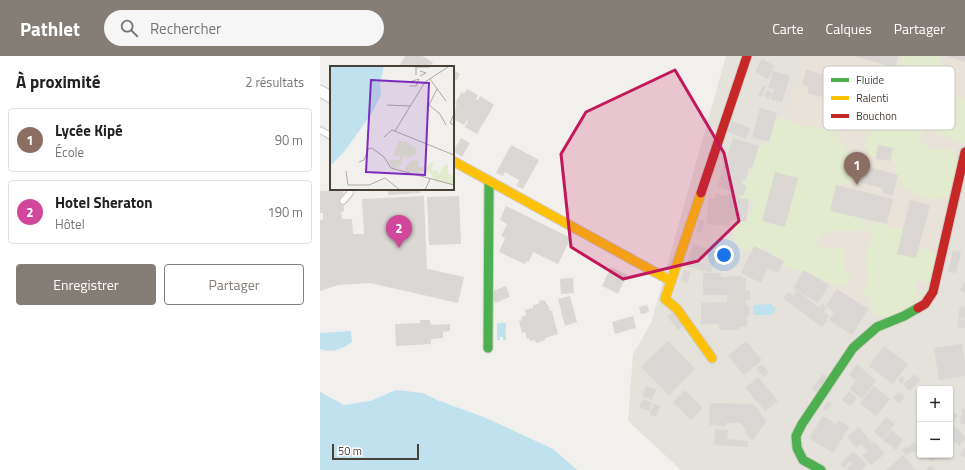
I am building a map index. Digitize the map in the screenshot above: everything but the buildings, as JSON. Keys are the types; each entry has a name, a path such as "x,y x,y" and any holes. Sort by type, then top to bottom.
{"street":[{"path":"712,358 677,309 665,299 747,56"},
{"path":"320,91 330,96"},
{"path":"821,470 803,460 798,448 796,436 802,424 853,348 877,327 904,316 925,304 933,292 965,152"},
{"path":"454,162 671,281"},
{"path":"488,348 490,181"}],"lane":[{"path":"320,130 330,135"},
{"path":"343,201 350,193 350,190"}],"highlighted area":[{"path":"675,70 724,153 739,221 698,261 623,279 571,247 561,154 586,112"}],"shaded area":[{"path":"726,56 965,56 965,470 681,470 628,421 633,354 651,323"},
{"path":"806,56 965,56 965,120 930,282 884,315 744,238 782,132"}],"green space":[{"path":"902,56 941,56 942,66 900,66"},
{"path":"955,95 962,98 965,102 965,143 964,144 935,132 925,131 919,142 929,149 952,150 961,168 954,193 934,199 919,197 903,186 896,175 893,157 884,154 871,157 864,144 870,135 867,130 955,130"},
{"path":"783,117 803,127 812,126 823,129 823,130 833,131 848,151 851,181 837,189 868,229 872,224 879,220 889,227 902,227 918,248 930,251 938,256 930,283 919,280 914,287 923,297 914,300 908,311 899,317 875,316 871,311 871,300 863,292 870,282 866,258 867,250 872,239 872,231 827,232 822,235 815,244 828,249 840,247 845,252 843,267 852,279 843,287 794,270 773,259 767,247 751,252 737,247 733,236 734,224 750,213 753,204 741,200 742,188 750,173 754,154 768,138 775,120"}],"water":[{"path":"772,304 776,310 772,315 753,315 753,305"},
{"path":"497,323 506,323 506,340 503,340 503,337 500,337 500,340 497,340"},
{"path":"351,331 352,342 341,348 329,351 320,349 320,333"},
{"path":"396,390 423,393 437,400 486,418 553,449 577,470 320,470 320,392 344,405 370,401"}],"traffic: fast":[{"path":"488,348 489,181"},
{"path":"821,470 803,460 797,448 796,436 802,424 853,348 877,327 904,316 918,308"}],"traffic: slow":[{"path":"454,162 671,281"},
{"path":"701,193 665,299 677,309 712,358"}],"traffic: jam":[{"path":"701,193 747,56"},
{"path":"918,308 925,304 933,292 965,152"}],"place":[{"name":"Lycée Kipé","path":"857,185"},
{"name":"Hotel Sheraton","path":"399,248"}]}
